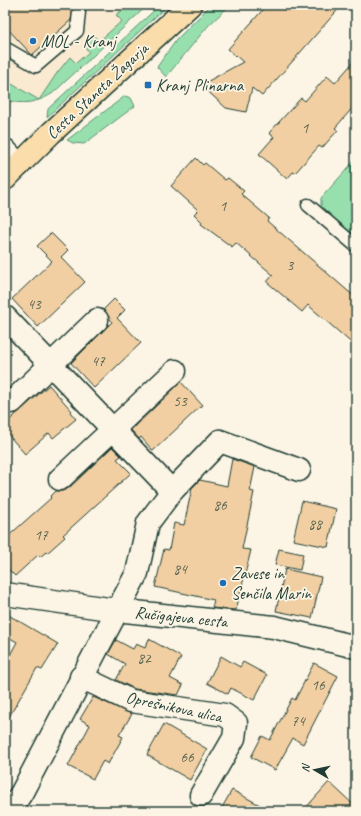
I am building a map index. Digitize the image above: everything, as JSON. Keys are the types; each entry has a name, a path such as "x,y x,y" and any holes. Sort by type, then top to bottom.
{"main road":[{"name":"Cesta Staneta Žagarja","path":"10,165 51,133 190,5"}],"street":[{"path":"5,317 172,491"},
{"path":"12,402 97,320"},
{"path":"60,480 175,371"},
{"path":"10,811 22,792 116,610 137,573 148,523 172,491 220,441 299,470"},
{"name":"Ručigajeva cesta","path":"5,594 116,610 274,627 356,647"},
{"name":"Oprešnikova ulica","path":"81,677 131,702 226,715 236,723 234,738 201,795"}],"lane":[{"path":"5,48 36,66 77,31 79,12"},
{"path":"308,205 356,246"}],"shaded area":[{"path":"5,5 148,5 45,98 29,103 14,102 5,112"}],"green space":[{"path":"129,5 148,5 53,93 39,100 70,57 76,63 89,52 84,46 94,36 99,41 122,21 116,15"},
{"path":"160,5 168,5 47,117 48,109 51,106"},
{"path":"211,5 230,5 208,26 166,77 157,67 177,39"},
{"path":"5,80 39,100 24,103 5,100"},
{"path":"125,96 131,98 135,106 84,144 73,143 67,140"},
{"path":"356,159 356,240 321,209 321,198"}],"building":[{"name":"MOL - Kranj","path":"5,5 77,5 73,8 71,20 32,55 5,26"},
{"path":"267,5 342,5 262,96 252,88 246,112 226,108 201,85 243,62 228,49"},
{"path":"356,59 356,104 335,128 338,130 322,148 319,146 295,173 293,172 287,179 259,154 274,137 269,133 301,98 305,101 327,76 335,83"},
{"path":"196,158 203,165 205,163 225,180 228,178 244,191 241,194 269,218 267,221 356,298 356,347 308,305 302,312 267,282 273,275 236,243 232,247 201,224 202,222 194,214 198,210 171,186"},
{"path":"51,233 68,250 61,257 85,282 38,327 12,299 52,261 37,246"},
{"path":"114,299 125,310 117,318 141,343 94,388 71,363 112,322 103,310"},
{"path":"181,382 202,405 153,451 141,437 139,439 131,430"},
{"path":"49,385 72,411 70,412 76,419 53,438 49,433 25,454 5,431 5,424"},
{"path":"112,447 121,456 117,459 131,473 63,535 65,537 47,553 46,552 40,557 38,555 15,576 5,566 5,539 51,498 50,497 56,491 62,491 69,488"},
{"path":"232,459 255,467 250,491 254,492 242,549 251,550 236,610 212,608 214,600 155,587 164,549 169,550 174,523 184,525 192,488 200,480 227,486"},
{"path":"302,501 336,509 328,547 293,540"},
{"path":"279,549 303,554 300,570 275,565"},
{"path":"285,569 321,577 312,618 276,611"},
{"path":"5,613 58,644 42,670 37,668 5,724 5,664 17,642 5,635"},
{"path":"149,639 181,657 170,678 183,685 178,695 135,689 116,680 125,664 108,654 116,640 133,649 136,644 145,648"},
{"path":"221,656 240,667 243,662 267,675 254,700 231,688 228,694 207,683"},
{"path":"314,663 338,676 303,744 293,738 275,770 251,757 262,736 270,740 292,698 295,700"},
{"path":"93,697 132,714 119,735 123,737 108,764 103,761 93,779 68,766 90,725 80,719"},
{"path":"164,724 207,749 190,780 147,755"},
{"path":"329,782 356,807 356,811 303,811"},
{"path":"232,790 271,811 220,811"}],"place":[{"name":"MOL - Kranj","path":"33,41"},
{"name":"Kranj Plinarna","path":"148,85"},
{"name":"Zavese in Senčila Marin","path":"223,583"}]}
